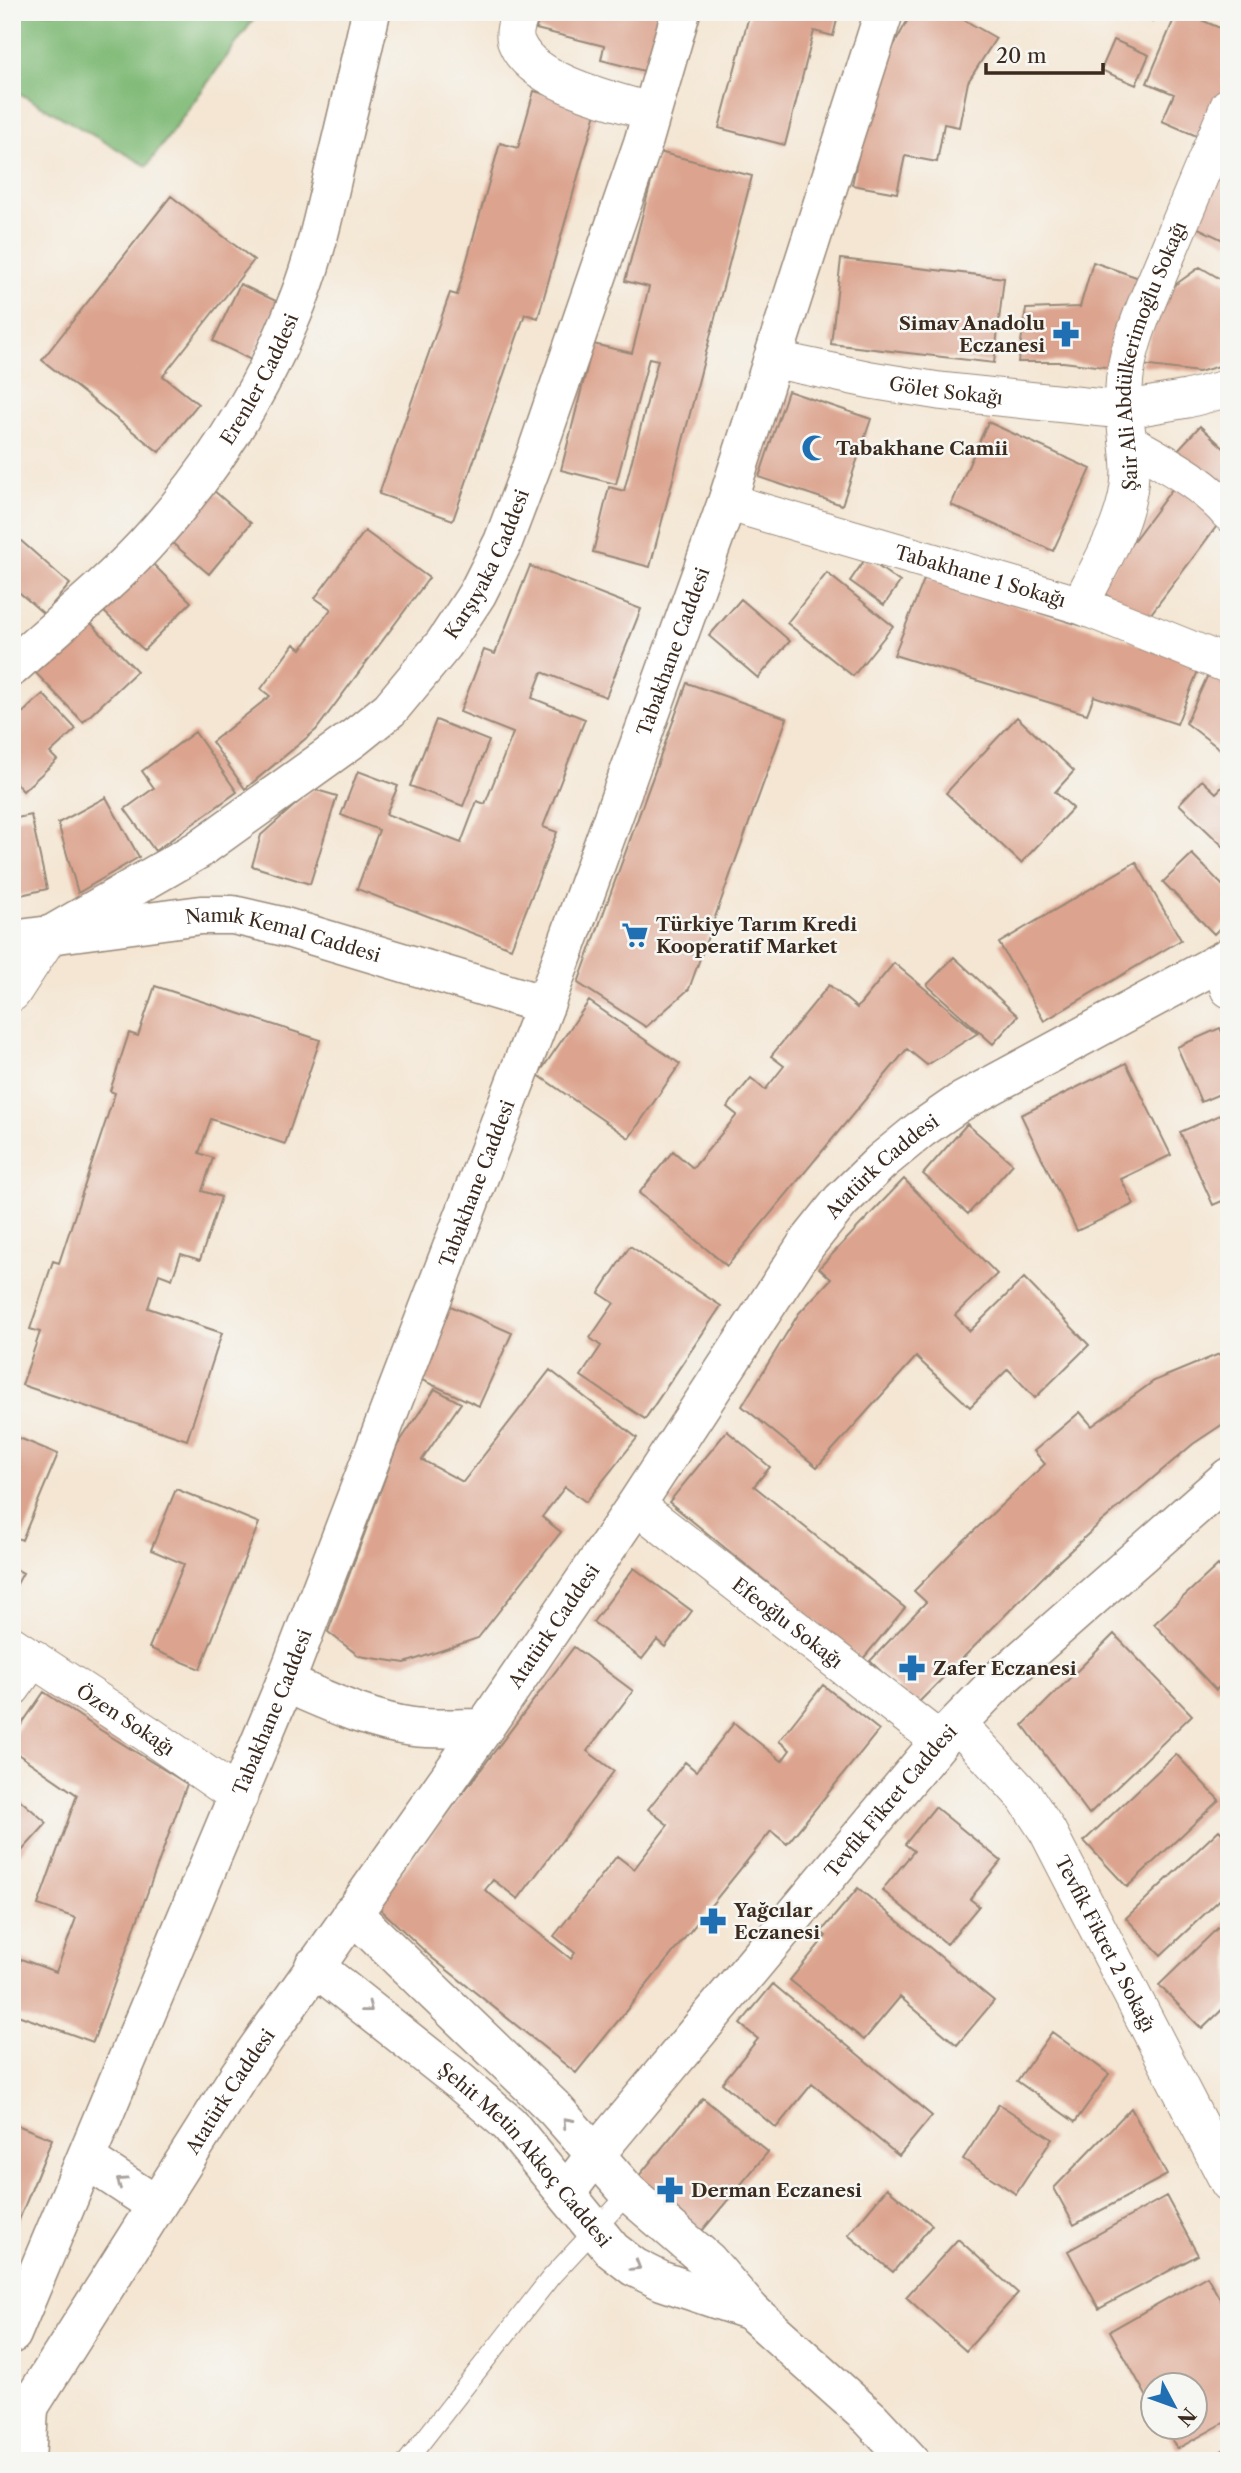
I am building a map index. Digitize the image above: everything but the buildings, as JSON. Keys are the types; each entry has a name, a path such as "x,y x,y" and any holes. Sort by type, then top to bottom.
{"street":[{"name":"Erenler Caddesi","path":"12,667 144,546 223,447 278,351 301,293 328,198 371,12"},
{"path":"521,12 515,26 516,44 549,76 571,87 652,112"},
{"name":"Karşıyaka Caddesi","path":"49,936 198,850 354,738 390,709 444,644 477,594 503,542 652,112 681,12"},
{"name":"Tabakhane Caddesi","path":"12,2334 285,1683 545,1005 727,502 884,12"},
{"name":"Şair Ali Abdülkerimoğlu Sokağı","path":"1080,605 1120,519 1130,473 1123,383 1127,361 1150,295 1229,106"},
{"name":"Gölet Sokağı","path":"772,359 871,380 1125,426"},
{"path":"1229,388 1187,399 1125,426 1216,497 1229,513"},
{"name":"Tabakhane 1 Sokağı","path":"727,502 1080,605 1229,665"},
{"name":"Namık Kemal Caddesi","path":"12,940 201,915 233,915 281,926 545,1005"},
{"path":"12,993 49,936"},
{"name":"Atatürk Caddesi","path":"20,2421 239,2075 484,1728 636,1505 806,1245 842,1200 881,1162 959,1103 1017,1070 1226,969"},
{"name":"Tevfik Fikret Caddesi","path":"566,2193 948,1732 1003,1676 1229,1477"},
{"name":"Efeoğlu Sokağı","path":"636,1505 948,1732"},
{"path":"12,1688 23,1652"},
{"name":"Özen Sokağı","path":"23,1652 239,1797"},
{"path":"285,1683 350,1710 385,1721 414,1727 484,1728"},
{"name":"Tevfik Fikret 2 Sokağı","path":"948,1732 1025,1797 1048,1832 1229,2183"},
{"name":"Şehit Metin Akkoç Caddesi","path":"352,1913 554,2108 629,2193 708,2261 751,2311 871,2419 910,2461"},
{"name":"Şehit Metin Akkoç Caddesi","path":"314,1966 509,2124 612,2250 634,2267 662,2281 751,2311"},
{"path":"86,2159 156,2205"},
{"path":"20,2421 26,2461"}],"lane":[{"path":"407,2461 551,2277 629,2193"}],"green space":[{"path":"12,12 259,12 147,166 12,89"}],"place":[{"name":"Simav Anadolu Eczanesi","path":"1066,334"},
{"name":"Tabakhane Camii","path":"815,448"},
{"name":"Türkiye Tarım Kredi Kooperatif Market","path":"635,935"},
{"name":"Zafer Eczanesi","path":"912,1668"},
{"name":"Yağcılar Eczanesi","path":"713,1921"},
{"name":"Derman Eczanesi","path":"670,2190"}]}
